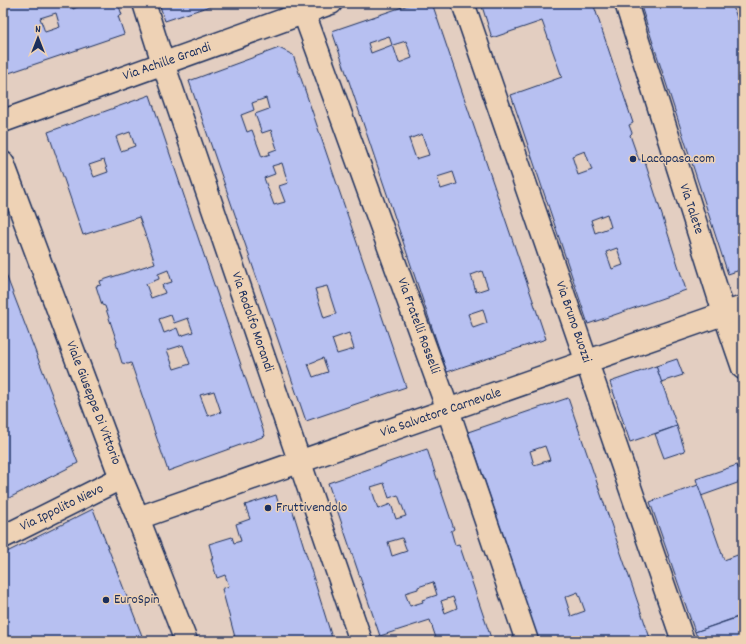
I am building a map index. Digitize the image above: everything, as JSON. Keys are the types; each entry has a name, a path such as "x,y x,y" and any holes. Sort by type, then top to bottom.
{"street":[{"name":"Via Rodolfo Morandi","path":"144,3 163,63 301,462 361,641"},
{"name":"Via Achille Grandi","path":"3,121 304,14 331,3"},
{"name":"Via Bruno Buozzi","path":"463,3 683,641"},
{"name":"Via Talete","path":"626,3 734,310 743,368"},
{"name":"Via Fratelli Rosselli","path":"304,14 448,410 527,641"},
{"name":"Viale Giuseppe Di Vittorio","path":"3,163 121,478 186,641"},
{"name":"Via Salvatore Carnevale","path":"138,518 734,310"},
{"name":"Via Ippolito Nievo","path":"3,537 121,478"}],"building":[{"path":"3,3 71,3 73,9 86,3 118,3 122,15 118,16 124,34 3,75","holes":["56,13 60,27 45,32 40,18"]},
{"path":"159,3 219,3 165,21"},
{"path":"414,3 432,3 546,339 447,372 332,31","holes":["389,36 392,45 371,53 368,43","406,41 412,58 399,63 393,45","422,134 429,155 416,159 409,139","453,172 457,184 441,189 437,177","482,271 488,288 476,292 471,275","483,309 487,323 473,328 468,314"]},
{"path":"481,3 593,3 633,123 629,125 632,133 630,135 639,160 644,159 686,290 588,324 511,95 562,77 542,21 492,38","holes":["585,151 592,170 578,175 572,156","607,214 611,227 595,233 591,220","617,248 623,265 612,269 606,252"]},
{"path":"640,3 732,3 743,36 743,269 728,274"},
{"path":"279,48 293,55 406,387 306,421 189,81","holes":["266,98 269,109 255,114 262,133 271,130 277,149 262,157 252,130 247,132 241,115 254,110 252,103","282,163 288,183 279,186 285,202 274,205 264,178 275,174 272,166","327,286 336,314 324,318 315,289","349,333 354,349 337,354 332,339","323,358 328,372 313,377 308,364"]},
{"path":"150,95 265,436 168,471 131,363 122,363 116,343 117,342 105,306 102,305 96,286 101,285 100,281 155,263 139,217 83,235 48,132","holes":["130,132 135,146 121,151 116,137","104,160 108,172 94,177 89,165","168,270 172,282 162,285 165,293 151,298 146,284 159,279 158,274","171,315 174,323 188,318 193,332 180,336 177,328 164,333 159,319","183,345 190,364 174,369 167,350","214,391 221,412 208,416 200,395"]},
{"path":"3,267 78,463 3,501"},
{"path":"677,359 683,375 661,382 656,366"},
{"path":"656,366 677,426 630,442 610,382"},
{"path":"568,398 651,641 539,641 468,432","holes":["545,446 550,460 534,465 530,451","578,592 585,611 571,616 565,597"]},
{"path":"677,426 685,451 664,458 655,434"},
{"path":"427,449 454,529 451,531 455,545 459,544 492,641 437,641 430,620 380,636 328,483","holes":["384,483 389,498 398,495 406,516 396,519 391,504 378,509 371,487","402,538 407,551 392,556 388,542","433,582 437,595 422,600 423,602 410,606 405,593 418,589 418,587","453,597 457,608 445,613 441,601"]},
{"path":"737,465 743,481 701,496 696,479"},
{"path":"698,485 724,560 743,553 743,615 695,632 650,502"},
{"path":"276,495 280,509 291,505 333,641 236,641 222,589 229,586 225,575 217,578 211,559 213,559 209,544 232,537 234,543 241,541 236,524 250,519 245,505"},
{"path":"93,509 144,641 3,641 3,554"},
{"path":"742,616 743,641 699,641 695,632"}],"place":[{"name":"Lacapasa.com","path":"633,159"},
{"name":"Fruttivendolo","path":"268,508"},
{"name":"EuroSpin","path":"106,600"}]}
